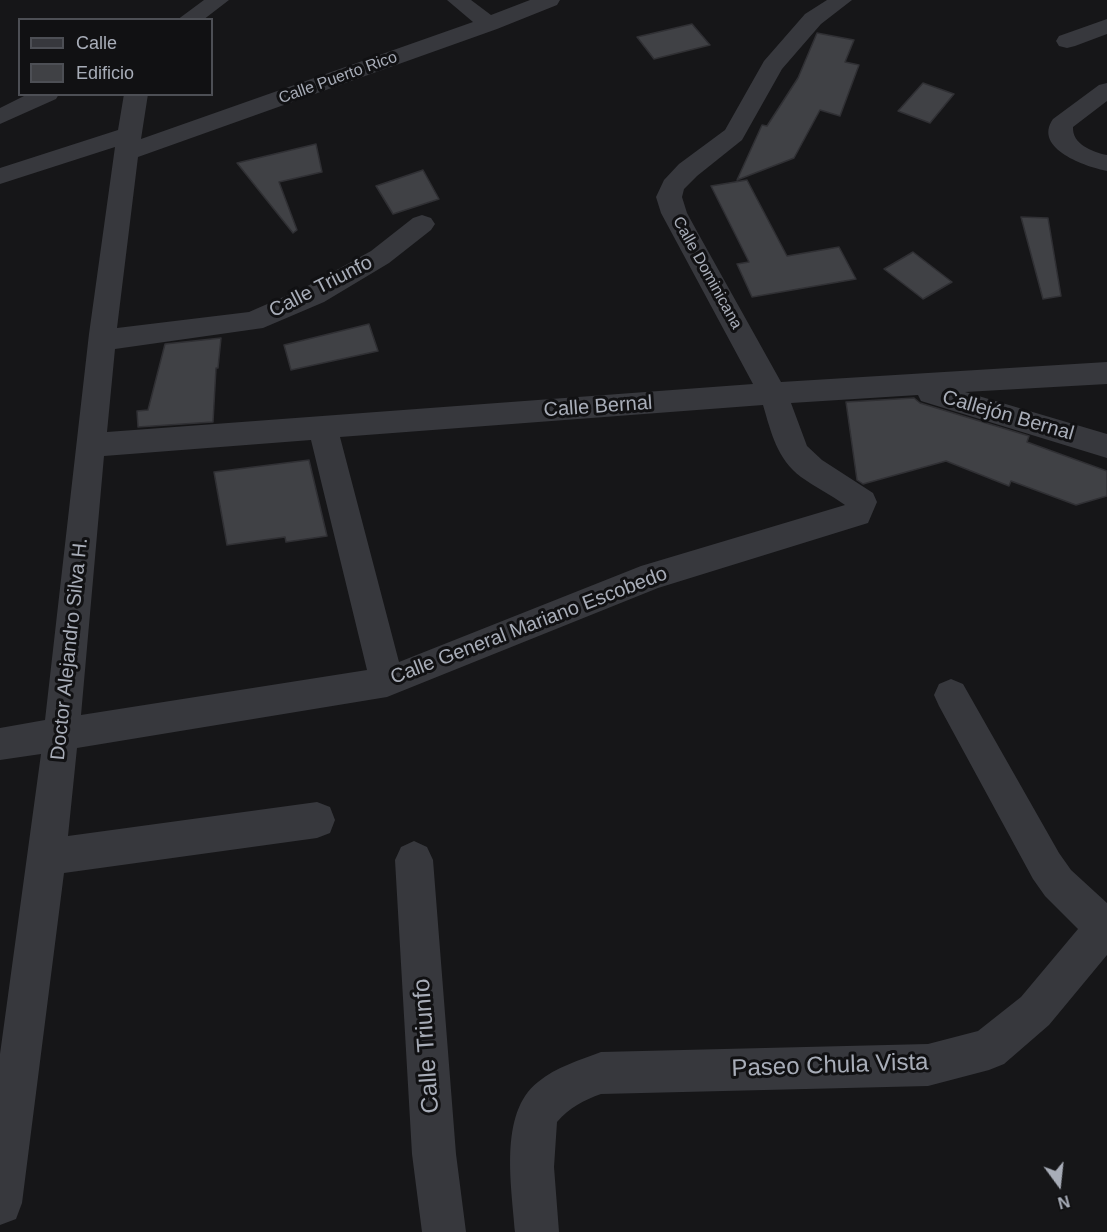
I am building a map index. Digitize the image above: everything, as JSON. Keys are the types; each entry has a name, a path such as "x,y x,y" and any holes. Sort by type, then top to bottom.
{"street":[{"path":"191,18 218,0"},
{"path":"458,0 489,24"},
{"name":"Calle Puerto Rico","path":"0,176 127,144 489,24 549,0"},
{"name":"Calle Dominicana","path":"773,393 674,213 669,197 673,186 688,170 734,135 772,66 813,19 841,0"},
{"path":"1066,41 1107,26"},
{"path":"1106,90 1061,124 1060,136 1082,156 1107,163"},
{"path":"0,117 44,96"},
{"name":"Doctor Alejandro Silva H.","path":"0,1203 48,857 90,446 135,96"},
{"name":"Calle Triunfo","path":"103,340 253,321 323,290 380,257 422,224"},
{"name":"Calle Bernal","path":"90,446 773,393 1107,373"},
{"name":"Callejón Bernal","path":"908,386 1107,446"},
{"name":"Calle General Mariano Escobedo","path":"0,744 387,682 652,576 857,514 862,502 856,496 812,469 796,454 789,441 773,393"},
{"path":"323,428 387,682"},
{"path":"951,694 1046,866 1058,883 1106,927"},
{"path":"48,857 317,820"},
{"name":"Calle Triunfo","path":"414,861 435,1154 444,1232"},
{"name":"Paseo Chula Vista","path":"537,1232 532,1140 540,1109 566,1086 601,1073 928,1065 989,1049 1035,1011 1106,927"}],"building":[{"path":"692,24 710,45 654,59 637,37"},
{"path":"817,33 854,40 845,62 859,65 840,116 820,110 794,158 737,180 762,125 767,126 798,78"},
{"path":"923,83 954,94 930,123 898,111"},
{"path":"316,144 322,172 279,182 297,230 293,233 237,163"},
{"path":"423,170 439,199 393,214 376,186"},
{"path":"747,180 787,256 839,247 856,279 752,297 737,264 749,262 711,186"},
{"path":"1021,217 1048,218 1061,296 1043,299"},
{"path":"913,252 952,282 923,299 884,269"},
{"path":"369,324 378,351 291,370 284,345"},
{"path":"221,338 218,368 216,368 213,422 138,427 137,411 148,410 165,344"},
{"path":"914,398 920,403 1029,436 1027,442 1107,471 1107,496 1076,505 1011,481 1009,486 946,461 863,484 857,480 846,402"},
{"path":"309,460 327,536 286,542 285,537 227,545 214,472"}]}
